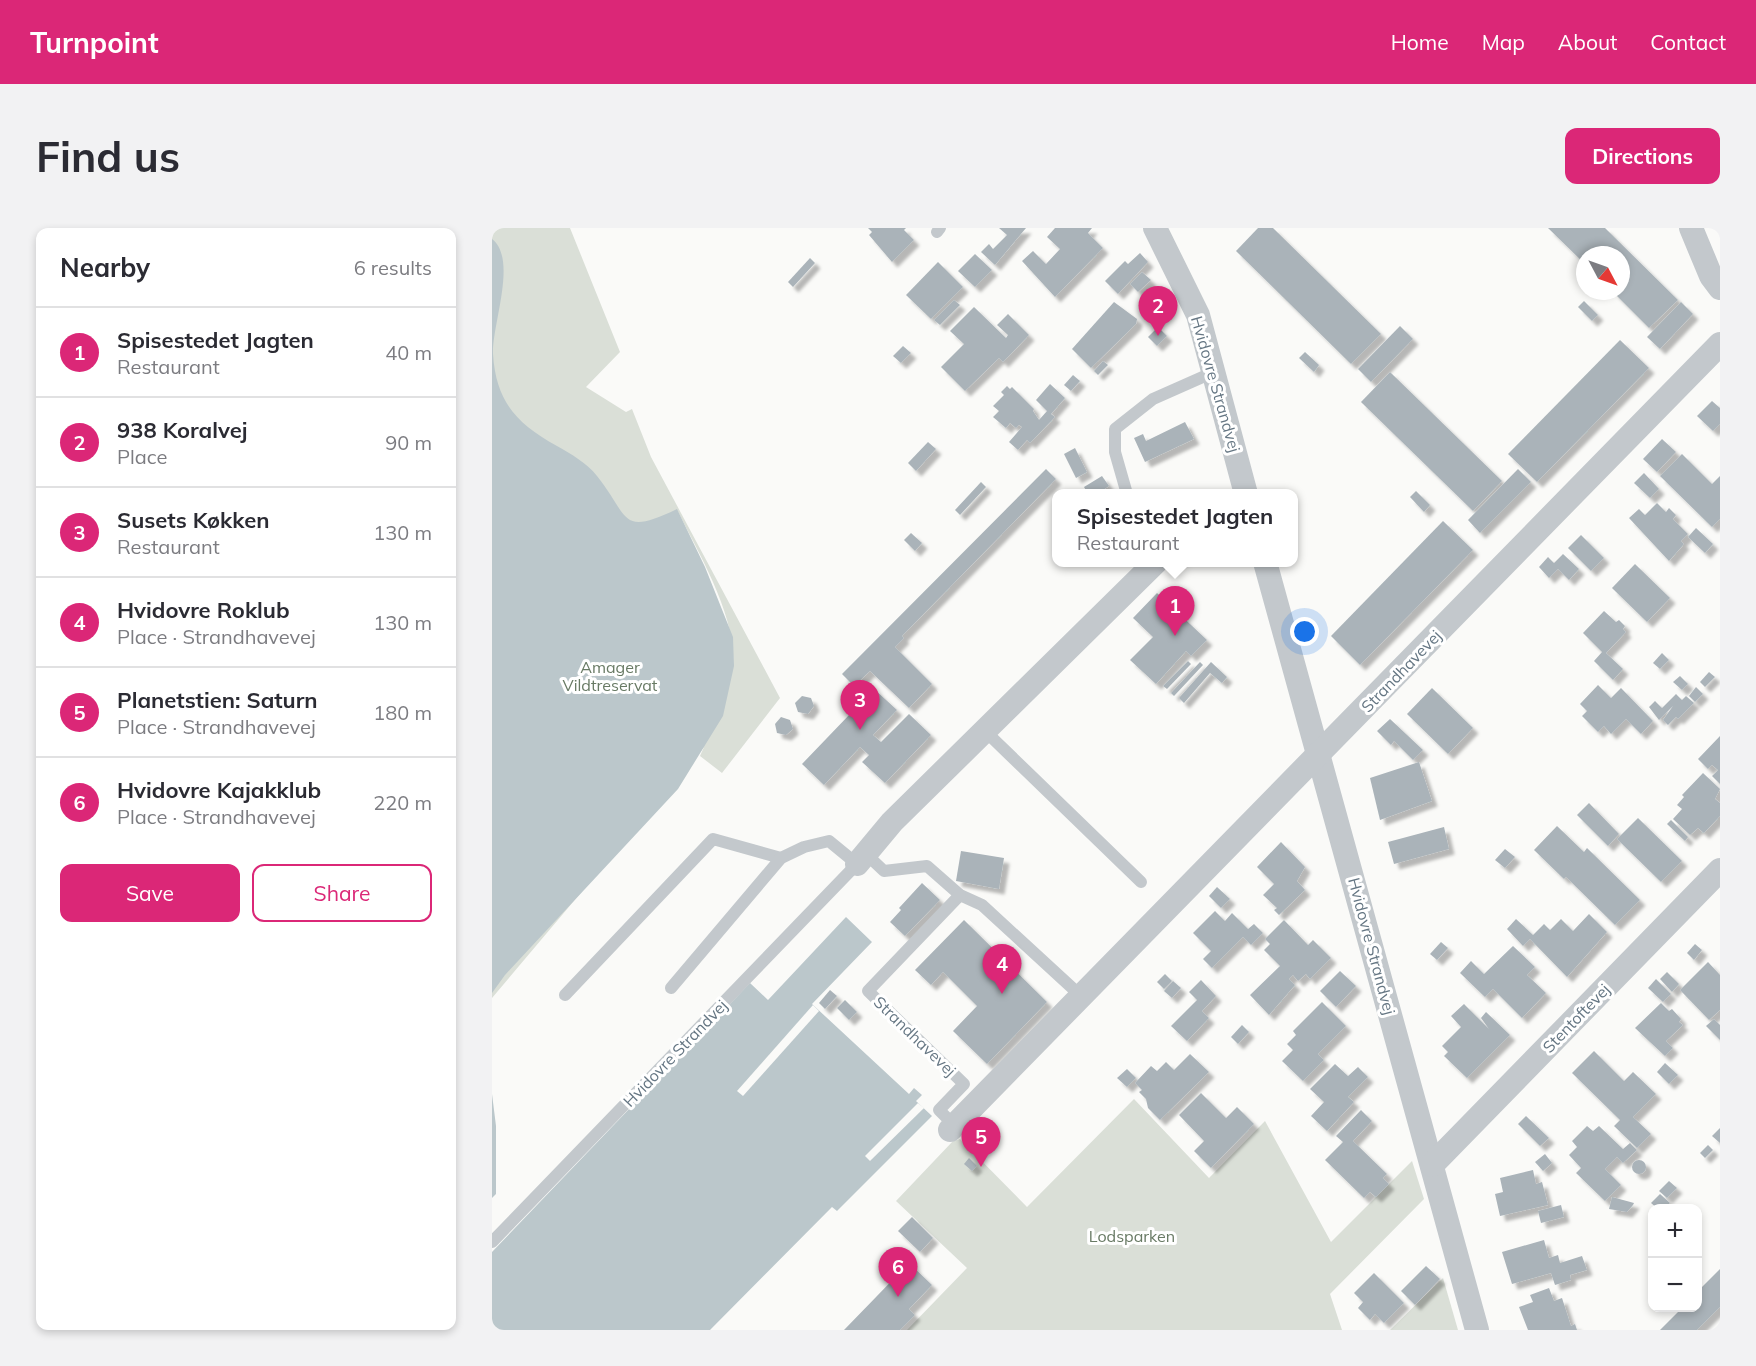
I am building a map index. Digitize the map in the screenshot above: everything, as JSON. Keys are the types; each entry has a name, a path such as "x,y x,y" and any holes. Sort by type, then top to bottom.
{"street":[{"name":"Hvidovre Strandvej","path":"1155,228 1198,315 1214,372 1238,488"},
{"path":"1691,228 1711,276 1720,288"},
{"name":"Strandhavevej","path":"953,1128 1720,344"},
{"name":"Hvidovre Strandvej","path":"862,859 892,822 1151,567"},
{"name":"Hvidovre Strandvej","path":"1266,567 1477,1330"},
{"name":"Stentoftevej","path":"1432,1166 1720,870"}],"lane":[{"path":"1126,489 1115,452 1115,429 1153,399 1214,372"},
{"path":"985,731 1141,882"},
{"path":"565,995 712,839 781,858"},
{"path":"671,988 781,858 804,847 829,841 884,871 927,866 960,895 982,905 1081,996"},
{"name":"Hvidovre Strandvej","path":"492,1242 862,859"},
{"name":"Strandhavevej","path":"953,1128 939,1110 964,1084 868,991 960,895"}],"green space":[{"name":"Amager Vildtreservat","path":"492,228 570,228 620,352 586,387 626,412 632,409 651,457 780,698 722,773 700,756 704,747 492,998","holes":["677,510 722,605 729,625 733,664"]},
{"name":"Lodsparken","path":"1134,1099 1209,1178 1265,1121 1331,1242 1412,1161 1424,1199 1330,1294 1342,1330 907,1330 967,1268 896,1201 953,1141 960,1139 1027,1207"},
{"path":"1443,1278 1458,1330 1390,1330"}],"shaded area":[{"name":"Amager Vildtreservat","path":"492,239 499,248 503,261 502,293 493,354 495,371 504,398 511,410 531,429 589,467 628,518 635,522 645,521 677,509 705,567 733,637 734,666 723,716 678,789 505,975 492,993"},
{"path":"846,917 872,942 812,1004 909,1094 914,1088 922,1095 916,1101 932,1116 837,1211 832,1207 710,1330 492,1330 492,1252 750,983 768,1000"},
{"path":"492,1094 496,1126 496,1194 492,1198"}],"pier":[{"path":"813,1005 819,1011 743,1096 737,1091"},
{"path":"918,1103 924,1108 870,1161 865,1156"}],"building":[{"path":"868,228 906,228 904,230 914,240 892,262 869,235 872,232"},
{"path":"999,228 1026,228 995,265 981,252 989,244 993,249 1007,235"},
{"path":"1055,228 1092,228 1088,233 1103,248 1055,297 1022,261 1033,251 1046,264 1060,249 1047,237"},
{"path":"1258,228 1273,228 1381,334 1351,364 1236,251"},
{"path":"1548,228 1605,228 1623,246 1576,246 1576,255"},
{"path":"1140,253 1148,262 1118,294 1105,281 1125,261 1128,264"},
{"path":"1630,253 1678,300 1649,328 1621,300 1630,300"},
{"path":"975,254 992,270 975,287 958,271"},
{"path":"810,258 815,263 793,287 788,282"},
{"path":"938,262 963,287 931,319 906,295"},
{"path":"1142,272 1151,280 1138,292 1130,284"},
{"path":"954,300 960,305 940,325 934,320"},
{"path":"1584,301 1598,315 1592,321 1578,307"},
{"path":"1114,302 1137,319 1136,324 1091,368 1072,349"},
{"path":"1681,302 1693,314 1660,349 1647,337"},
{"path":"974,307 1006,338 1008,335 997,325 1008,314 1029,335 1003,362 999,358 965,391 941,367 964,344 950,331"},
{"path":"1400,326 1413,339 1371,382 1358,369"},
{"path":"1158,327 1167,336 1157,346 1148,337"},
{"path":"1620,340 1649,368 1537,482 1508,454"},
{"path":"903,346 911,353 901,363 893,356"},
{"path":"1305,352 1319,365 1314,372 1299,358"},
{"path":"1103,361 1108,365 1098,375 1094,371"},
{"path":"1390,372 1502,481 1473,511 1361,402"},
{"path":"1073,375 1080,381 1071,391 1064,385"},
{"path":"1050,384 1065,398 1051,414 1055,417 1030,443 1027,440 1018,450 1009,442 1022,427 1019,425 1016,428 1010,423 1006,428 993,417 999,411 993,406 1004,395 1001,392 1007,386 1010,389 1012,387 1034,409 1039,420 1047,411 1036,400"},
{"path":"1712,401 1720,408 1720,424 1713,431 1697,416"},
{"path":"1185,422 1194,439 1145,462 1134,438 1143,434 1146,441"},
{"path":"1662,439 1676,452 1657,472 1643,459"},
{"path":"928,442 936,449 916,471 908,463"},
{"path":"1075,448 1087,472 1076,478 1064,454"},
{"path":"1682,454 1712,484 1720,476 1720,519 1712,527 1660,476"},
{"path":"1046,469 1056,479 902,636 904,638 895,647 932,684 909,708 870,671 854,686 842,674"},
{"path":"1518,469 1531,482 1480,533 1468,520"},
{"path":"1644,473 1659,489 1650,498 1634,483"},
{"path":"1102,476 1109,486 1104,489 1085,489 1084,487"},
{"path":"981,482 986,487 960,515 955,510"},
{"path":"1416,491 1430,505 1424,512 1410,497"},
{"path":"1657,503 1666,512 1669,508 1676,515 1673,519 1688,534 1681,541 1684,544 1669,561 1629,518 1639,509 1645,515"},
{"path":"1443,521 1473,550 1360,665 1331,636"},
{"path":"1696,528 1713,544 1705,553 1688,537"},
{"path":"911,533 922,543 915,551 904,540"},
{"path":"1581,535 1604,558 1591,571 1568,548"},
{"path":"1563,554 1579,569 1569,580 1558,569 1549,578 1539,567 1548,557 1554,563"},
{"path":"1635,564 1670,598 1647,622 1612,588"},
{"path":"1157,593 1207,640 1191,656 1186,651 1156,684 1130,660 1153,637 1133,618"},
{"path":"1604,611 1616,622 1619,620 1625,626 1623,629 1626,632 1606,653 1623,669 1613,680 1594,661 1602,652 1583,633"},
{"path":"1662,653 1669,660 1660,669 1653,663"},
{"path":"1188,661 1191,664 1167,689 1163,686"},
{"path":"1200,662 1203,665 1174,696 1171,693"},
{"path":"1211,662 1227,677 1222,683 1210,673 1184,703 1179,698"},
{"path":"1709,672 1715,677 1705,687 1700,682"},
{"path":"1680,676 1688,684 1682,690 1673,682"},
{"path":"1598,685 1611,698 1621,688 1653,721 1641,734 1626,719 1611,734 1604,726 1598,732 1582,716 1587,711 1580,704"},
{"path":"1696,687 1703,694 1695,702 1689,696"},
{"path":"1432,688 1473,728 1448,754 1407,714"},
{"path":"874,689 897,710 873,735 881,742 909,714 931,735 885,783 862,762 869,755 860,747 824,785 802,764"},
{"path":"1676,694 1682,700 1686,696 1694,703 1678,719 1676,717 1668,725 1663,720 1673,706 1659,720 1649,707 1655,701 1662,708"},
{"path":"802,696 811,698 814,706 808,714 798,712 795,703"},
{"path":"781,717 790,720 793,729 786,735 777,733 775,724"},
{"path":"1390,719 1423,750 1413,760 1394,741 1391,745 1377,731"},
{"path":"1720,736 1720,784 1712,776 1718,770 1712,765 1708,769 1698,759"},
{"path":"1419,762 1432,801 1380,820 1370,778"},
{"path":"1703,773 1720,789 1715,799 1720,803 1720,816 1704,833 1698,828 1690,835 1673,819 1682,809 1677,805 1684,797 1682,795"},
{"path":"1589,803 1619,834 1608,846 1577,815"},
{"path":"1638,818 1682,861 1661,882 1617,839"},
{"path":"1671,820 1688,837 1685,841 1667,824"},
{"path":"1557,826 1584,852 1587,848 1640,900 1615,925 1566,877 1564,879 1534,850"},
{"path":"1444,827 1449,849 1394,864 1388,842"},
{"path":"1281,842 1305,867 1297,881 1305,890 1279,915 1274,910 1277,908 1263,895 1274,884 1257,867"},
{"path":"1505,849 1515,857 1505,868 1495,860"},
{"path":"961,851 1004,858 999,889 956,881"},
{"path":"922,883 940,900 905,936 890,922 901,910 899,908"},
{"path":"1217,887 1230,899 1221,908 1209,896"},
{"path":"1215,911 1225,921 1232,913 1248,929 1254,924 1263,933 1251,945 1243,937 1212,968 1203,959 1211,951 1193,933"},
{"path":"1589,914 1607,932 1567,977 1530,939 1523,946 1507,929 1516,919 1533,935 1544,924 1550,930 1561,919 1573,931"},
{"path":"964,920 1047,1002 987,1064 953,1031 977,1006 943,972 931,985 915,970"},
{"path":"1284,920 1308,945 1313,940 1331,958 1310,979 1306,974 1298,981 1293,975 1289,979 1295,985 1269,1015 1250,995 1280,966 1264,950 1270,944 1265,939"},
{"path":"1441,942 1448,948 1437,960 1430,954"},
{"path":"1695,944 1702,950 1694,960 1687,953"},
{"path":"1513,946 1535,967 1527,975 1546,993 1522,1018 1493,989 1485,997 1460,973 1471,961 1484,974"},
{"path":"1708,962 1720,975 1720,1010 1709,1020 1680,990"},
{"path":"1340,971 1356,986 1336,1007 1320,991"},
{"path":"1667,972 1679,984 1672,992 1660,979"},
{"path":"1165,974 1172,981 1164,989 1157,982"},
{"path":"1656,979 1671,994 1663,1002 1648,988"},
{"path":"1201,980 1216,996 1202,1011 1209,1018 1187,1041 1171,1026 1197,1000 1189,992"},
{"path":"1173,981 1181,988 1172,998 1164,991"},
{"path":"830,990 837,996 825,1009 819,1003"},
{"path":"845,1000 857,1012 849,1020 837,1008"},
{"path":"1322,1002 1346,1026 1318,1054 1324,1060 1303,1081 1282,1061 1293,1050 1287,1044 1296,1035 1293,1031"},
{"path":"1661,1003 1669,1011 1672,1009 1683,1025 1666,1041 1673,1048 1665,1056 1635,1028"},
{"path":"1464,1004 1489,1029 1481,1018 1486,1012 1510,1035 1467,1078 1444,1056 1448,1052 1442,1046 1461,1027 1451,1016"},
{"path":"1714,1019 1720,1025 1720,1040 1706,1026"},
{"path":"1242,1025 1249,1032 1238,1044 1231,1037"},
{"path":"1594,1051 1624,1081 1633,1072 1656,1094 1633,1117 1651,1134 1637,1148 1614,1126 1620,1120 1572,1073"},
{"path":"1190,1054 1209,1072 1160,1120 1148,1108 1146,1099 1139,1092 1142,1090 1135,1083 1151,1066 1157,1071 1166,1062 1174,1070"},
{"path":"1665,1063 1678,1075 1669,1084 1657,1072"},
{"path":"1335,1064 1348,1076 1358,1067 1368,1077 1348,1097 1354,1102 1327,1131 1311,1116 1324,1102 1310,1089"},
{"path":"1127,1069 1136,1078 1127,1087 1117,1078"},
{"path":"1201,1093 1226,1118 1237,1107 1254,1124 1211,1168 1194,1151 1204,1141 1179,1115"},
{"path":"1361,1110 1372,1121 1353,1141 1387,1174 1383,1178 1389,1184 1376,1197 1370,1192 1364,1198 1325,1160 1343,1142 1336,1136"},
{"path":"1526,1116 1549,1138 1540,1146 1518,1124"},
{"path":"1587,1126 1593,1131 1599,1126 1623,1149 1630,1143 1637,1150 1623,1163 1617,1157 1605,1169 1621,1185 1605,1201 1576,1173 1581,1168 1569,1155 1577,1147 1572,1141"},
{"path":"1720,1128 1720,1143 1712,1136"},
{"path":"1708,1145 1713,1150 1705,1158 1700,1153"},
{"path":"1545,1154 1552,1163 1543,1171 1535,1162"},
{"path":"969,1158 977,1166 972,1171 964,1164"},
{"path":"1636,1160 1642,1160 1646,1167 1642,1174 1636,1174 1632,1170 1632,1164"},
{"path":"1533,1170 1536,1184 1542,1182 1548,1205 1500,1216 1495,1194 1503,1192 1500,1178"},
{"path":"1669,1181 1677,1188 1667,1198 1659,1191"},
{"path":"1660,1194 1670,1203 1652,1204"},
{"path":"1612,1197 1634,1203 1627,1212 1609,1209"},
{"path":"1561,1205 1564,1217 1541,1223 1538,1211"},
{"path":"912,1217 933,1238 920,1252 898,1231"},
{"path":"1544,1240 1549,1258 1558,1255 1560,1263 1582,1256 1587,1270 1570,1275 1571,1280 1555,1285 1551,1273 1512,1284 1502,1252"},
{"path":"909,1263 932,1285 909,1309 915,1315 900,1330 844,1330"},
{"path":"1426,1266 1440,1279 1415,1305 1401,1291"},
{"path":"1720,1269 1720,1307 1697,1330 1660,1330 1678,1312 1702,1312 1702,1287"},
{"path":"1374,1273 1404,1303 1384,1323 1375,1314 1370,1320 1358,1308 1363,1302 1354,1293"},
{"path":"1549,1288 1554,1301 1562,1298 1571,1326 1575,1324 1577,1330 1528,1330 1519,1307 1533,1302 1530,1295"}],"place":[{"name":"938 Koralvej","path":"1158,336"},
{"name":"Spisestedet Jagten","path":"1175,636"},
{"name":"Susets Køkken","path":"860,730"},
{"name":"Hvidovre Roklub","path":"1002,994"},
{"name":"Planetstien: Saturn","path":"981,1167"},
{"name":"Hvidovre Kajakklub","path":"898,1297"}]}
